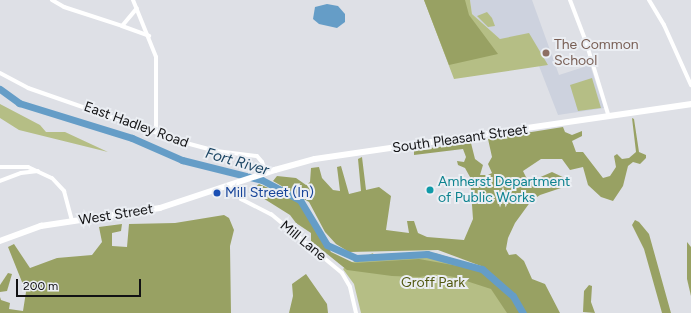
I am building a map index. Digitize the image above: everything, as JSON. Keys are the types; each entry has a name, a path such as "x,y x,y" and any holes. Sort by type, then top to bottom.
{"main road":[{"name":"South Pleasant Street","path":"232,185 263,174 324,158 691,104"},
{"name":"West Street","path":"0,241 28,229 72,221 147,211 232,185"}],"street":[{"path":"52,0 64,7 149,36"},
{"path":"133,0 149,36 156,59 156,132"},
{"path":"570,0 586,42 609,117"},
{"path":"649,0 691,85"},
{"path":"122,26 137,8"},
{"name":"East Hadley Road","path":"0,73 28,88 204,149 257,156 262,162 263,174"},
{"path":"0,167 25,166 40,171 62,187 72,221"},
{"path":"0,181 21,173 40,171"},
{"name":"Mill Lane","path":"232,185 241,199 271,214 342,273 348,283 356,313"}],"shaded area":[{"name":"The Common School","path":"470,0 532,0 559,75 590,65 604,108 558,115 539,66 548,64 500,39 472,14"}],"green space":[{"path":"424,0 470,0 472,14 500,39 529,33 548,65 454,79"},
{"path":"424,0 465,0 469,15 498,54 449,65"},
{"path":"487,12 492,18 495,26 488,27 477,16"},
{"path":"592,78 601,108 578,111 570,85"},
{"path":"0,104 40,125 46,132 65,132 108,152 19,130 0,118"},
{"path":"632,118 634,119 639,152 646,155 646,158 640,164 633,162 628,166 623,186 613,201 601,197 588,185 583,167 570,170 562,159 541,159 523,171 526,177 536,179 552,172 569,180 567,186 540,195 531,201 515,223 508,238 506,249 509,255 516,254 524,261 532,279 545,284 560,313 507,313 491,289 454,277 436,274 420,277 392,276 347,270 311,241 311,233 296,223 290,215 258,195 255,187 259,184 299,201 331,252 354,263 419,259 481,270 481,266 438,250 349,252 336,244 325,232 309,202 273,181 277,176 296,178 306,185 310,182 311,168 319,167 322,178 333,190 340,191 337,167 341,166 349,194 361,191 358,159 362,157 366,190 379,187 391,196 386,230 409,233 407,221 414,221 418,233 427,237 464,240 473,219 470,177 465,168 458,165 457,161 464,162 466,157 463,149 414,155 414,150 471,143 475,159 483,165 480,175 488,175 492,173 488,164 492,157 488,139 563,127 565,132 572,135 582,131 582,136 572,141 576,152 583,152 603,178 610,176 616,167 614,156 617,154 622,159 629,158 636,152"},
{"path":"224,215 229,218 234,230 230,246 231,313 0,313 0,297 1,300 10,303 9,309 23,311 26,292 8,247 14,244 30,268 57,258 92,255 102,242 99,227 122,224 121,231 112,233 112,246 127,247 129,224 175,223"},
{"path":"635,220 639,222 649,234 671,313 662,313 644,249 632,225"},
{"path":"687,242 691,247 691,296 687,279"},
{"name":"Groff Park","path":"373,253 374,256 435,253 474,265 486,271 523,313 361,313 354,284 343,269 348,264"},
{"path":"8,273 12,274 7,291 0,292 0,285"},
{"path":"306,274 327,304 328,313 289,313 293,296 292,284"},
{"path":"589,285 592,286 591,302 595,313 583,312 584,291"}],"water":[{"path":"327,4 338,6 345,14 345,22 337,28 319,24 313,19 315,7"}],"waterway":[{"name":"Fort River","path":"0,89 19,103 132,138 182,160 262,180 300,200 327,245 356,258 427,254 482,269 513,296 523,313"}],"place":[{"name":"The Common School","path":"546,53"},
{"name":"Amherst Department of Public Works","path":"430,190"},
{"name":"Mill Street (In)","path":"217,193"}]}
